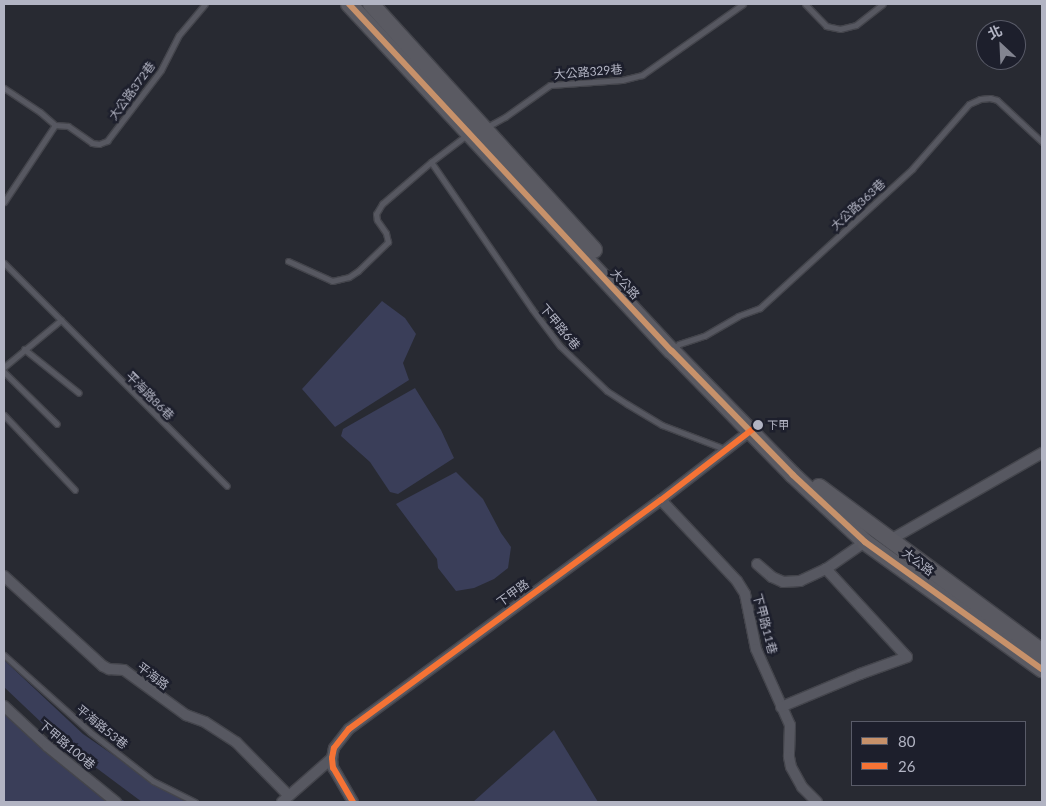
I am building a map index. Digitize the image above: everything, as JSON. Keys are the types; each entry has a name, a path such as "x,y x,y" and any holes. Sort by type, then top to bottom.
{"main road":[{"name":"大公路","path":"349,4 477,131"},
{"name":"大公路","path":"370,4 477,131 676,347 865,542 1042,669"},
{"name":"大公路","path":"753,428 822,491 1042,652"}],"street":[{"name":"下甲路","path":"332,758 334,748 340,737 349,729 661,500 753,428"},
{"path":"890,540 1042,453"},
{"name":"下甲路11巷","path":"661,500 737,581 745,594 756,648 790,725 789,758 791,767 802,787 817,802"},
{"path":"757,564 772,577 783,582 800,581 826,569 865,542"},
{"path":"781,707 907,657 826,569"},
{"name":"平海路","path":"4,576 103,666 109,669 124,670 186,715 205,722 236,742 285,799"},
{"name":"下甲路100巷","path":"4,706 47,746 116,802"},
{"path":"285,799 332,758"},
{"path":"332,758 333,768 353,802"}],"lane":[{"name":"大公路372巷","path":"54,125 68,126 92,143 99,144 107,141 161,70 178,35 204,4"},
{"name":"大公路329巷","path":"288,261 332,281 349,277 358,271 388,242 386,233 377,220 377,210 431,162 477,131 505,117 550,85 622,80 642,75 743,4"},
{"path":"805,4 826,26 840,30 856,25 883,4"},
{"path":"4,88 40,112 54,125 4,202"},
{"name":"大公路363巷","path":"676,347 704,336 738,316 760,308 912,169 969,104 980,99 990,98 997,100 1042,142"},
{"name":"下甲路6巷","path":"431,162 532,309 560,346 607,391 627,404 662,425 725,449"},
{"name":"平海路86巷","path":"4,263 227,486"},
{"path":"4,367 24,348 61,320"},
{"path":"24,348 78,393"},
{"path":"4,372 57,424"},
{"path":"4,415 75,490"},
{"name":"平海路53巷","path":"4,656 90,732 153,781 195,802"}],"water":[{"path":"382,301 405,318 416,334 403,363 409,380 335,427 302,389"},
{"path":"415,388 441,430 454,458 398,494 390,492 370,462 341,436 343,429"},
{"path":"456,472 483,499 501,533 511,547 508,568 494,579 474,588 456,591 438,568 437,559 396,504"},
{"path":"4,660 83,734 161,788 186,802 142,802 63,743 4,687"},
{"path":"4,712 61,764 126,802 4,802"},
{"path":"554,730 598,802 473,802"}],"transit line":[{"name":"80","path":"349,4 672,351 793,475 865,542 1042,669"},
{"name":"26","path":"353,802 333,768 332,758 334,748 349,729 661,500 758,425"}],"place":[{"name":"下甲","path":"758,425"}]}
